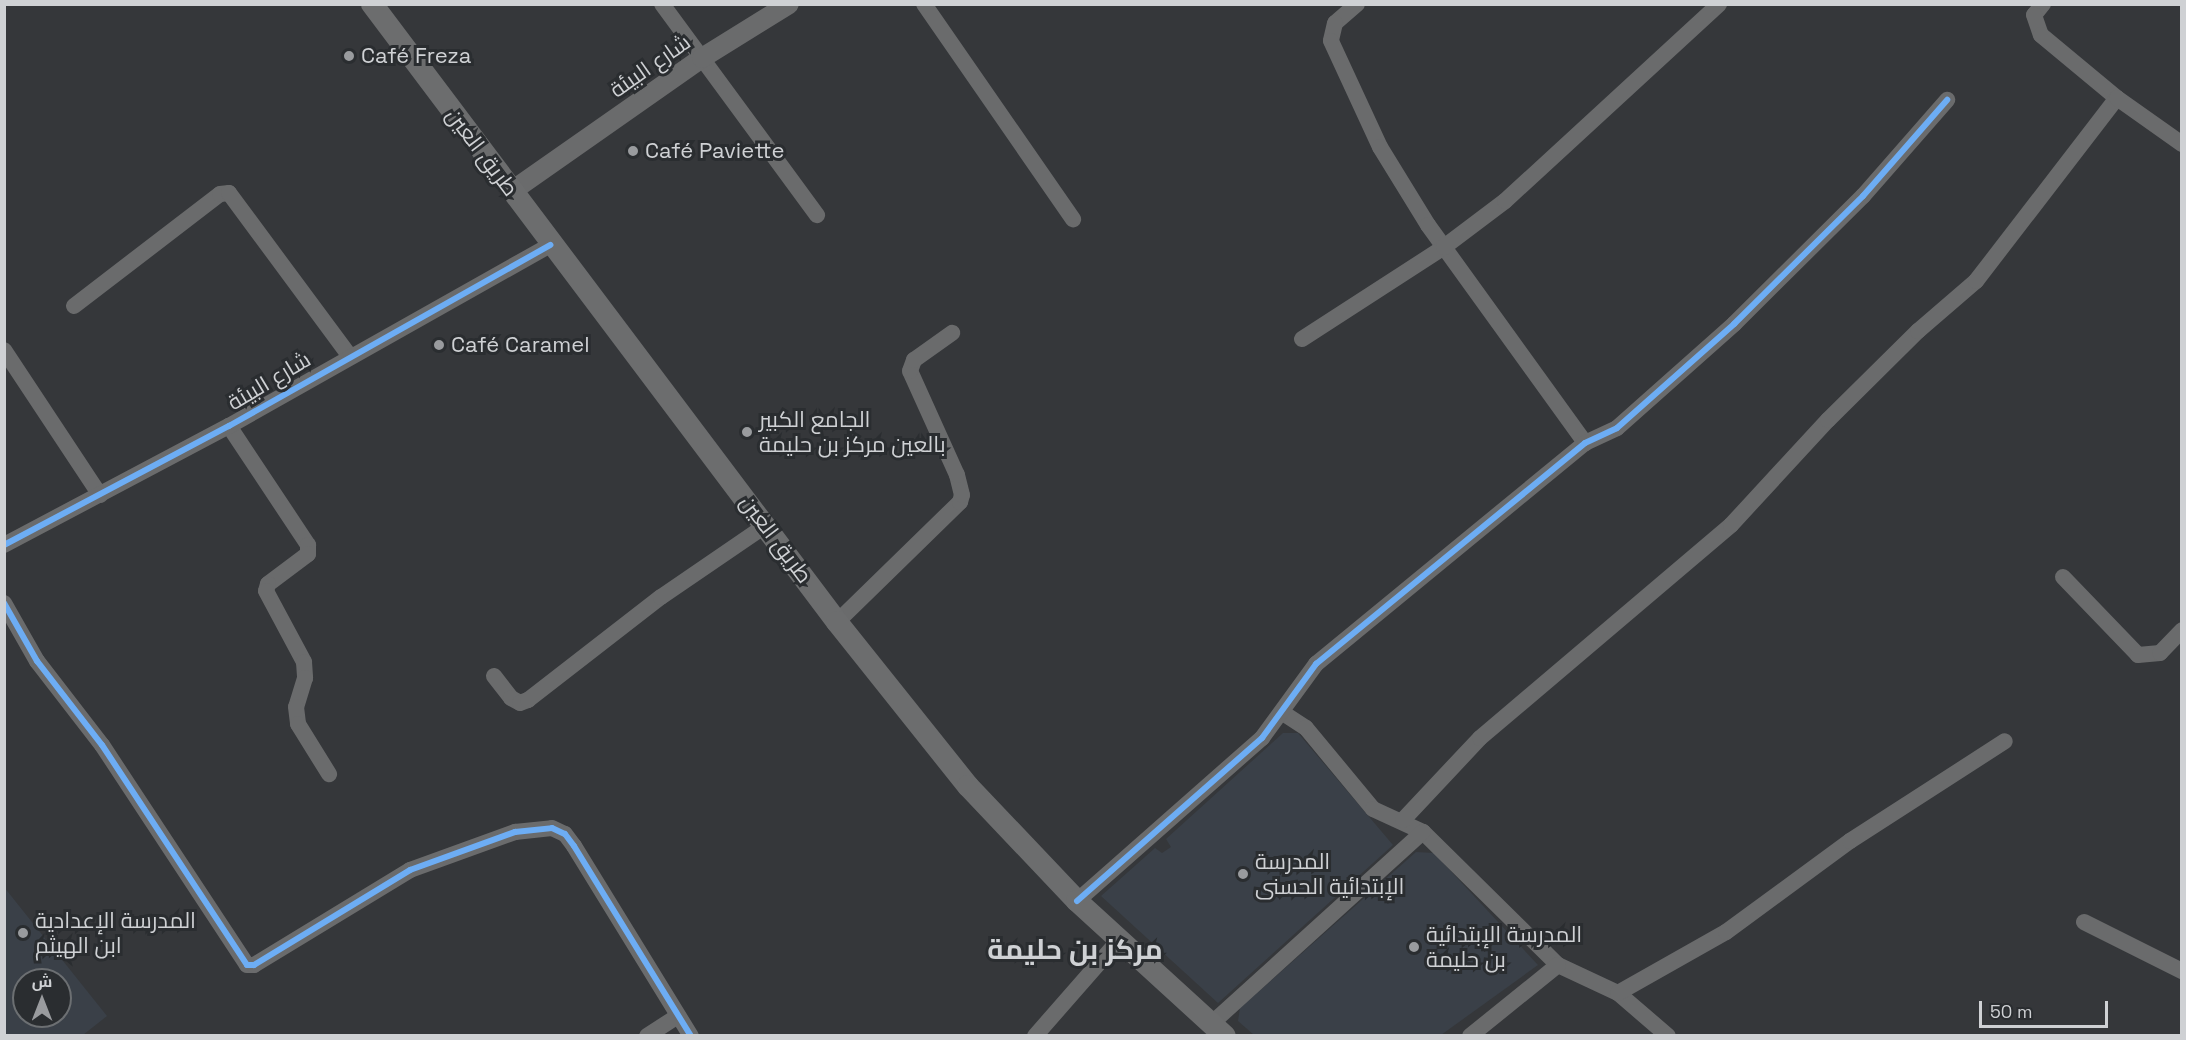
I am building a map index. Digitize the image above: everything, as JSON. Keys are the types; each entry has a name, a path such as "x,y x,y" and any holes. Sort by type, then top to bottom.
{"main road":[{"name":"طريق العين","path":"372,4 550,245 766,525 837,622 968,786 1077,901 1218,1030"}],"street":[{"path":"662,4 817,215"},
{"name":"شارع البيئة","path":"512,191 702,58 789,4"},
{"path":"924,4 1073,219"},
{"path":"1357,4 1335,23 1331,41 1380,147 1444,247 1586,443"},
{"path":"1302,339 1444,247 1571,143 1719,4"},
{"path":"2043,4 2034,15 2041,35 2117,99 2181,144"},
{"path":"1403,820 1480,738 1731,525 1836,411 1918,331 1976,281 2117,99"},
{"path":"1077,901 1207,790 1263,738 1316,664 1586,443 1617,428 1734,324 1863,196 1947,100"},
{"path":"74,306 220,194 229,194 349,355"},
{"name":"شارع البيئة","path":"4,545 229,426 349,355 550,245"},
{"path":"837,622 960,502 960,486 910,371 914,360 952,333"},
{"path":"4,350 100,495"},
{"path":"229,426 308,545 308,554 268,584 266,591 304,662 304,678 297,707 298,724 329,774"},
{"path":"494,676 512,698 520,703 528,700 661,597 766,525"},
{"path":"2063,577 2138,655 2160,653 2181,630"},
{"path":"4,603 37,661 102,746 247,965 254,965 410,870 481,843 540,826 564,834 573,846 691,1035"},
{"path":"1283,713 1306,728 1373,809 1403,820 1424,832 1557,965 1618,993 1668,1035"},
{"path":"1618,993 1726,932 1850,841 2004,741"},
{"path":"1218,1030 1424,832"},
{"path":"2084,922 2181,971"},
{"path":"1035,1035 1119,940"},
{"path":"1470,1035 1557,965"},
{"path":"647,1035 678,1016"}],"shaded area":[{"name":"المدرسة الإبتدائية الحسنى","path":"1283,733 1298,733 1393,845 1218,1003 1101,896 1155,848 1162,853 1171,847 1166,839"},
{"name":"المدرسة الإبتدائية بن حليمة","path":"1416,852 1434,853 1538,965 1441,1035 1254,1035 1238,1021 1240,1008"},
{"name":"المدرسة الإعدادية ابن الهيثم","path":"4,887 69,968 12,968 12,1028 72,1028 72,972 107,1016 83,1035 5,1035"}],"cycle path":[{"path":"1077,901 1262,738 1316,664 1585,443 1617,428 1734,324 1863,196 1947,100"},
{"path":"4,545 229,426 550,245"},
{"path":"4,603 37,661 102,745 247,965 254,965 410,870 515,832 552,828 565,834 574,846 691,1036"}],"place":[{"name":"Café Freza","path":"349,56"},
{"name":"Café Paviette","path":"633,151"},
{"name":"Café Caramel","path":"439,345"},
{"name":"الجامع الكبير بالعين مركز بن حليمة","path":"747,432"},
{"name":"المدرسة الإبتدائية الحسنى","path":"1243,874"},
{"name":"المدرسة الإعدادية ابن الهيثم","path":"23,933"},
{"name":"المدرسة الإبتدائية بن حليمة","path":"1414,947"}],"district":[{"name":"مركز بن حليمة","path":"1075,949"}]}
